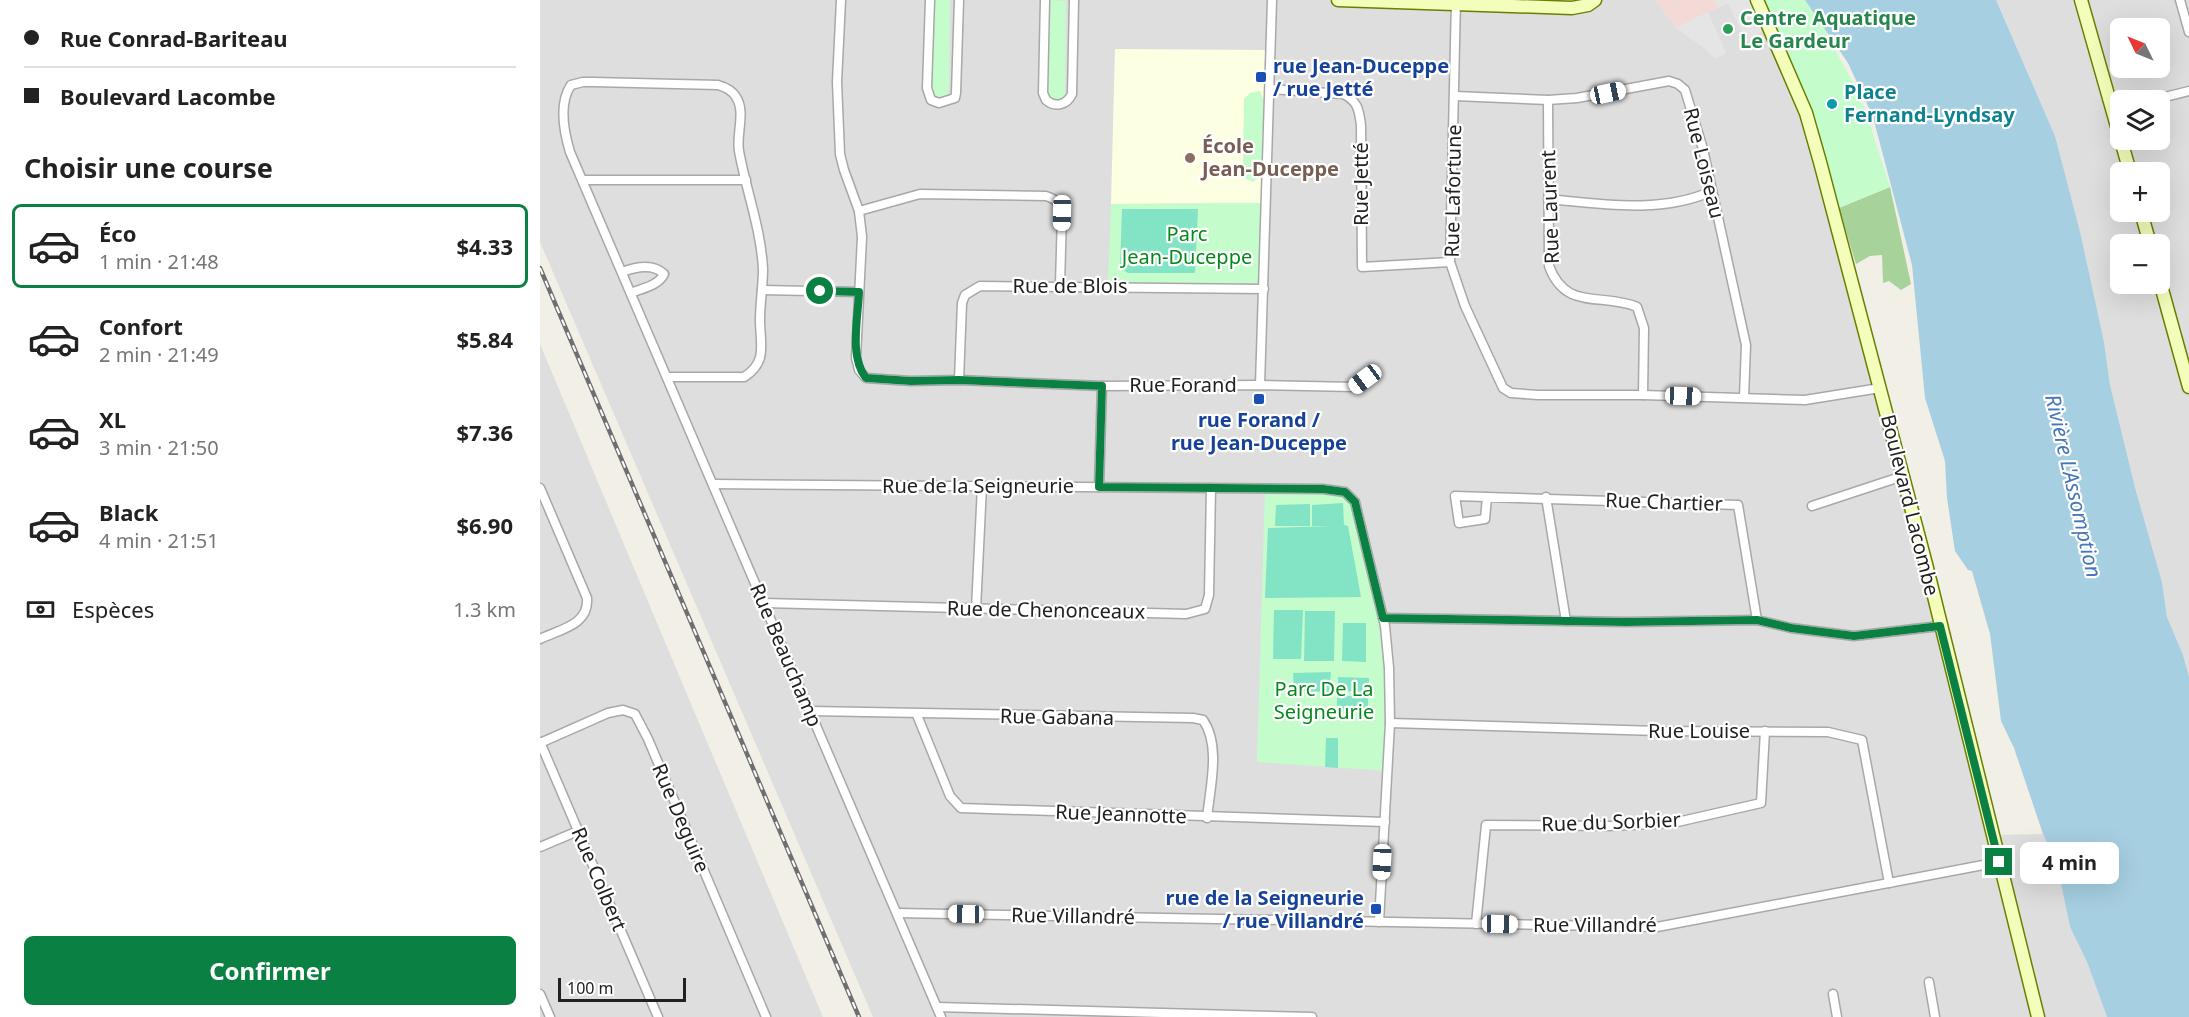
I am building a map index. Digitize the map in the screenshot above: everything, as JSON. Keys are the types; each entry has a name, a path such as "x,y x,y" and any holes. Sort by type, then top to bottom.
{"main road":[{"path":"1338,0 1456,2 1572,8 1595,0"},
{"name":"Boulevard Lacombe","path":"1757,0 1808,119 1903,476 2038,1017"},
{"path":"2081,0 2110,90"},
{"path":"2163,294 2189,387"}],"street":[{"name":"Rue Forand","path":"841,0 837,82 840,146 844,170 859,211 862,237 856,358 866,378 1102,386 1354,387 1375,372"},
{"path":"930,0 927,88 931,100 939,103 955,98 956,93 959,0"},
{"path":"1045,0 1043,93 1046,100 1055,105 1070,99 1072,94 1074,0"},
{"path":"1260,385 1272,0"},
{"path":"2180,0 2189,32"},
{"name":"Rue Lafortune","path":"1456,2 1450,262 1465,306 1503,388 1511,393 1538,395 1643,395 1805,400 1880,388"},
{"name":"Rue Loiseau","path":"1455,96 1548,100 1577,98 1669,81 1685,90 1704,148 1746,345 1744,397"},
{"name":"Rue Beauchamp","path":"746,180 739,149 740,107 736,96 728,87 583,82 571,85 565,94 565,135 583,180 941,1017"},
{"name":"Rue Jetté","path":"1270,89 1343,94 1358,106 1361,125 1362,267 1450,262"},
{"path":"2170,96 2189,91"},
{"name":"Rue Laurent","path":"1548,100 1549,266 1554,278 1573,296 1624,301 1637,307 1644,328 1643,395"},
{"path":"583,180 746,180 763,269 761,357 752,373 744,377 668,377"},
{"path":"1548,200 1607,204 1662,204 1698,197 1712,191"},
{"path":"859,211 920,194 1055,198 1062,213 1060,285"},
{"path":"622,272 632,268 652,267 658,268 664,274 661,280 653,285 631,293"},
{"name":"Rue de Blois","path":"959,380 960,313 965,295 980,285 1264,289"},
{"path":"762,290 859,292"},
{"path":"1099,487 1102,386"},
{"path":"1812,506 1903,476"},
{"name":"Rue de la Seigneurie","path":"713,484 1323,489 1345,492 1355,502 1383,618 1389,668 1390,723 1379,922"},
{"path":"976,609 982,486"},
{"path":"540,488 587,598 588,609 583,618 576,623 540,639"},
{"name":"Rue de Chenonceaux","path":"764,603 1186,614 1205,609 1209,595 1211,488"},
{"path":"1487,496 1485,519 1459,523 1455,496 1487,496 1545,497 1566,621"},
{"name":"Rue Chartier","path":"1545,497 1738,505 1757,620"},
{"path":"1383,618 1510,618 1566,621 1757,620 1791,628 1854,636 1940,626"},
{"name":"Rue Deguire","path":"540,742 608,713 623,710 635,714 648,739 766,1017"},
{"name":"Rue Gabana","path":"810,711 1203,720 1209,729 1214,747 1207,818"},
{"name":"Rue Jeannotte","path":"917,715 950,796 962,808 1207,818 1385,822"},
{"name":"Rue Louise","path":"1390,723 1658,731 1828,732 1862,740 1889,883"},
{"name":"Rue du Sorbier","path":"1476,924 1486,825 1610,826 1673,823 1761,803 1765,731"},
{"name":"Rue Colbert","path":"540,742 658,1017"},
{"path":"540,847 578,831"},
{"name":"Rue Villandré","path":"897,913 1664,926 1999,862"},
{"path":"1929,982 1935,1017"},
{"path":"540,994 550,1017"},
{"path":"1833,994 1837,1017"},
{"path":"937,1007 1041,1014 1312,1017"}],"shaded area":[{"path":"540,0 1575,0 1589,4 1596,0 1656,0 1676,28 1733,0 1757,0 1805,110 1993,835 2043,834 2057,865 2070,927 2087,962 2107,1017 873,1017 540,242"},
{"path":"1656,0 1733,0 1676,28"},
{"path":"1714,0 1751,0 1764,30 1746,42 1728,3 1718,8"},
{"path":"1996,0 2189,0 2189,677 2183,655 2167,617 2162,582 2136,491 2110,385 2104,342 2055,136"},
{"path":"1708,12 1726,53 1715,59 1676,28"},
{"name":"École Jean-Duceppe","path":"1115,49 1271,50 1266,203 1111,204"},
{"path":"540,344 678,673 823,1017 540,1017"}],"green space":[{"path":"934,0 950,0 949,88 948,95 942,99 933,97 930,87"},
{"path":"1048,0 1066,1 1065,94 1055,100 1046,93"},
{"name":"Place Fernand-Lyndsay","path":"1757,0 1811,0 1864,106 1890,187 1833,210 1806,113"},
{"path":"1260,91 1264,100 1261,176 1253,182 1246,179 1243,172 1244,99 1250,93"},
{"path":"1890,187 1911,284 1901,290 1889,281 1883,283 1882,255 1870,256 1856,264 1839,208"},
{"name":"Parc Jean-Duceppe","path":"1266,203 1264,289 1108,286 1111,204"},
{"path":"1122,209 1198,209 1195,273 1128,273 1120,268"},
{"name":"Parc De La Seigneurie","path":"1324,488 1352,497 1386,629 1388,771 1257,762 1265,489"},
{"path":"1343,503 1344,525 1348,526 1361,597 1265,598 1268,528 1334,526 1312,526 1312,505"},
{"path":"1310,504 1310,526 1275,526 1276,505"},
{"path":"1274,610 1303,610 1301,659 1273,659"},
{"path":"1305,611 1335,611 1334,661 1304,661"},
{"path":"1343,623 1366,623 1366,662 1342,661"},
{"path":"1331,672 1329,692 1294,691 1293,673"},
{"path":"1338,677 1369,678 1369,692 1338,691"},
{"path":"1337,696 1368,696 1368,710 1337,709"},
{"path":"1326,738 1338,738 1338,768 1325,767"}],"water":[{"name":"Rivière L'Assomption","path":"1805,0 1996,0 2055,136 2080,232 2104,342 2110,385 2136,491 2162,582 2167,617 2183,655 2189,677 2189,1017 2107,1017 2087,962 2070,927 2057,865 2043,834 2014,748 2001,721 1990,634 1972,571 1968,570 1955,551 1947,498 1945,461 1925,398 1912,265 1873,117 1848,63"}],"railway":[{"path":"540,268 859,1017"}],"place":[{"name":"Centre Aquatique Le Gardeur","path":"1728,29"},
{"name":"rue Jean-Duceppe / rue Jetté","path":"1261,77"},
{"name":"Place Fernand-Lyndsay","path":"1832,104"},
{"name":"École Jean-Duceppe","path":"1190,158"},
{"name":"rue Forand / rue Jean-Duceppe","path":"1259,399"},
{"name":"rue de la Seigneurie / rue Villandré","path":"1376,909"}],"route":[{"path":"820,291 859,292 856,358 866,378 1102,386 1099,487 1323,489 1345,492 1355,502 1383,618 1510,618 1626,622 1757,620 1791,628 1854,636 1940,626 1999,862"}]}
